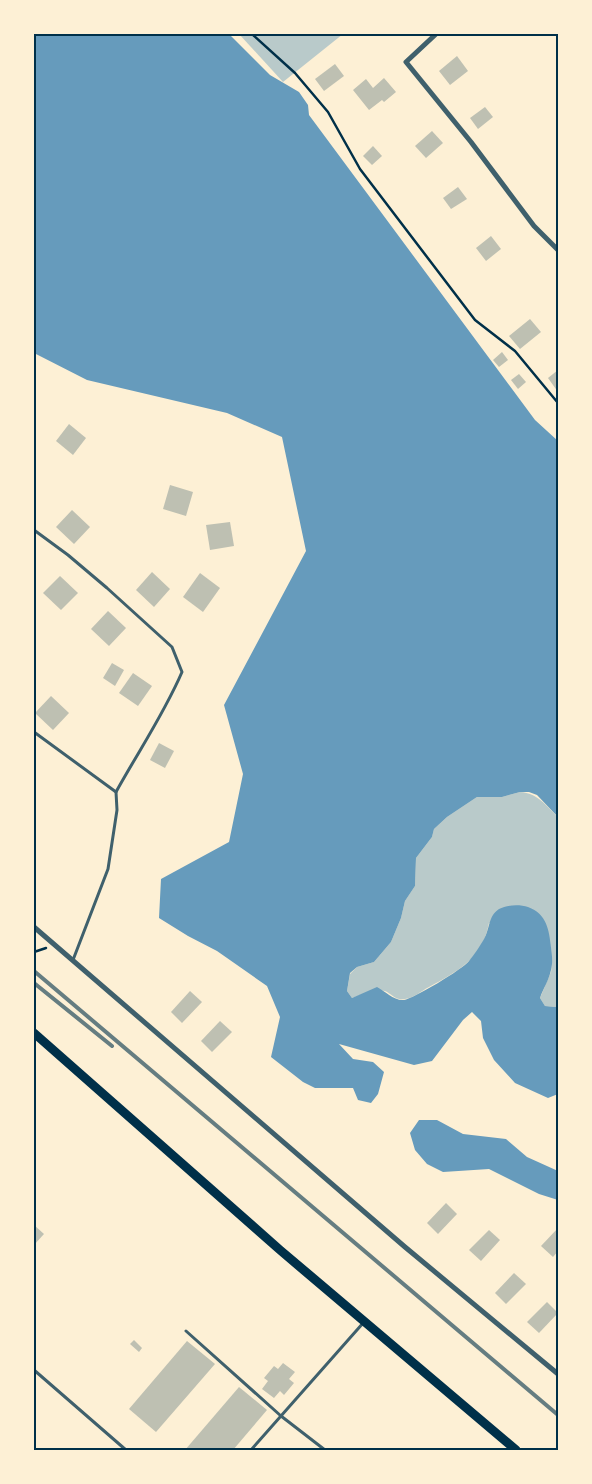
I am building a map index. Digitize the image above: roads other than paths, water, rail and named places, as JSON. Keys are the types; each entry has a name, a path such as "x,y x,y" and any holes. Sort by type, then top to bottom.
{"main road":[{"path":"34,1034 364,1322 516,1450"}],"street":[{"path":"436,34 406,62 471,142 534,226 558,250"},
{"path":"34,927 398,1240 558,1374"}],"lane":[{"path":"34,530 68,555 107,588 172,647 182,672 169,702 137,753 116,792 117,810 108,869 72,960"},
{"path":"34,732 116,792"},
{"path":"251,1450 364,1322"},
{"path":"186,1331 281,1416 325,1450"},
{"path":"34,1370 126,1450"}],"water":[{"path":"34,34 229,34 270,75 299,92 308,105 309,115 535,420 558,441 558,817 537,795 529,792 520,792 502,797 477,797 447,817 434,829 432,837 416,858 415,886 405,901 401,918 391,942 374,962 357,967 350,973 347,991 352,998 377,987 397,999 404,1000 409,998 448,977 469,961 484,939 495,912 499,909 517,905 528,907 543,918 548,929 550,941 552,967 540,998 545,1006 558,1006 558,1094 548,1098 515,1083 494,1060 483,1038 481,1021 472,1012 463,1020 432,1061 414,1065 339,1044 353,1059 373,1062 384,1072 378,1094 371,1103 358,1100 353,1088 315,1088 303,1082 271,1057 280,1017 267,986 217,951 159,918 161,879 229,842 243,774 224,705 306,551 282,437 227,413 87,380 34,353"},
{"path":"419,1120 437,1120 463,1134 506,1139 527,1157 558,1171 558,1200 539,1194 489,1169 443,1172 427,1164 415,1150 410,1133"}],"railway":[{"path":"34,971 558,1415"},
{"path":"34,983 112,1046"}]}
